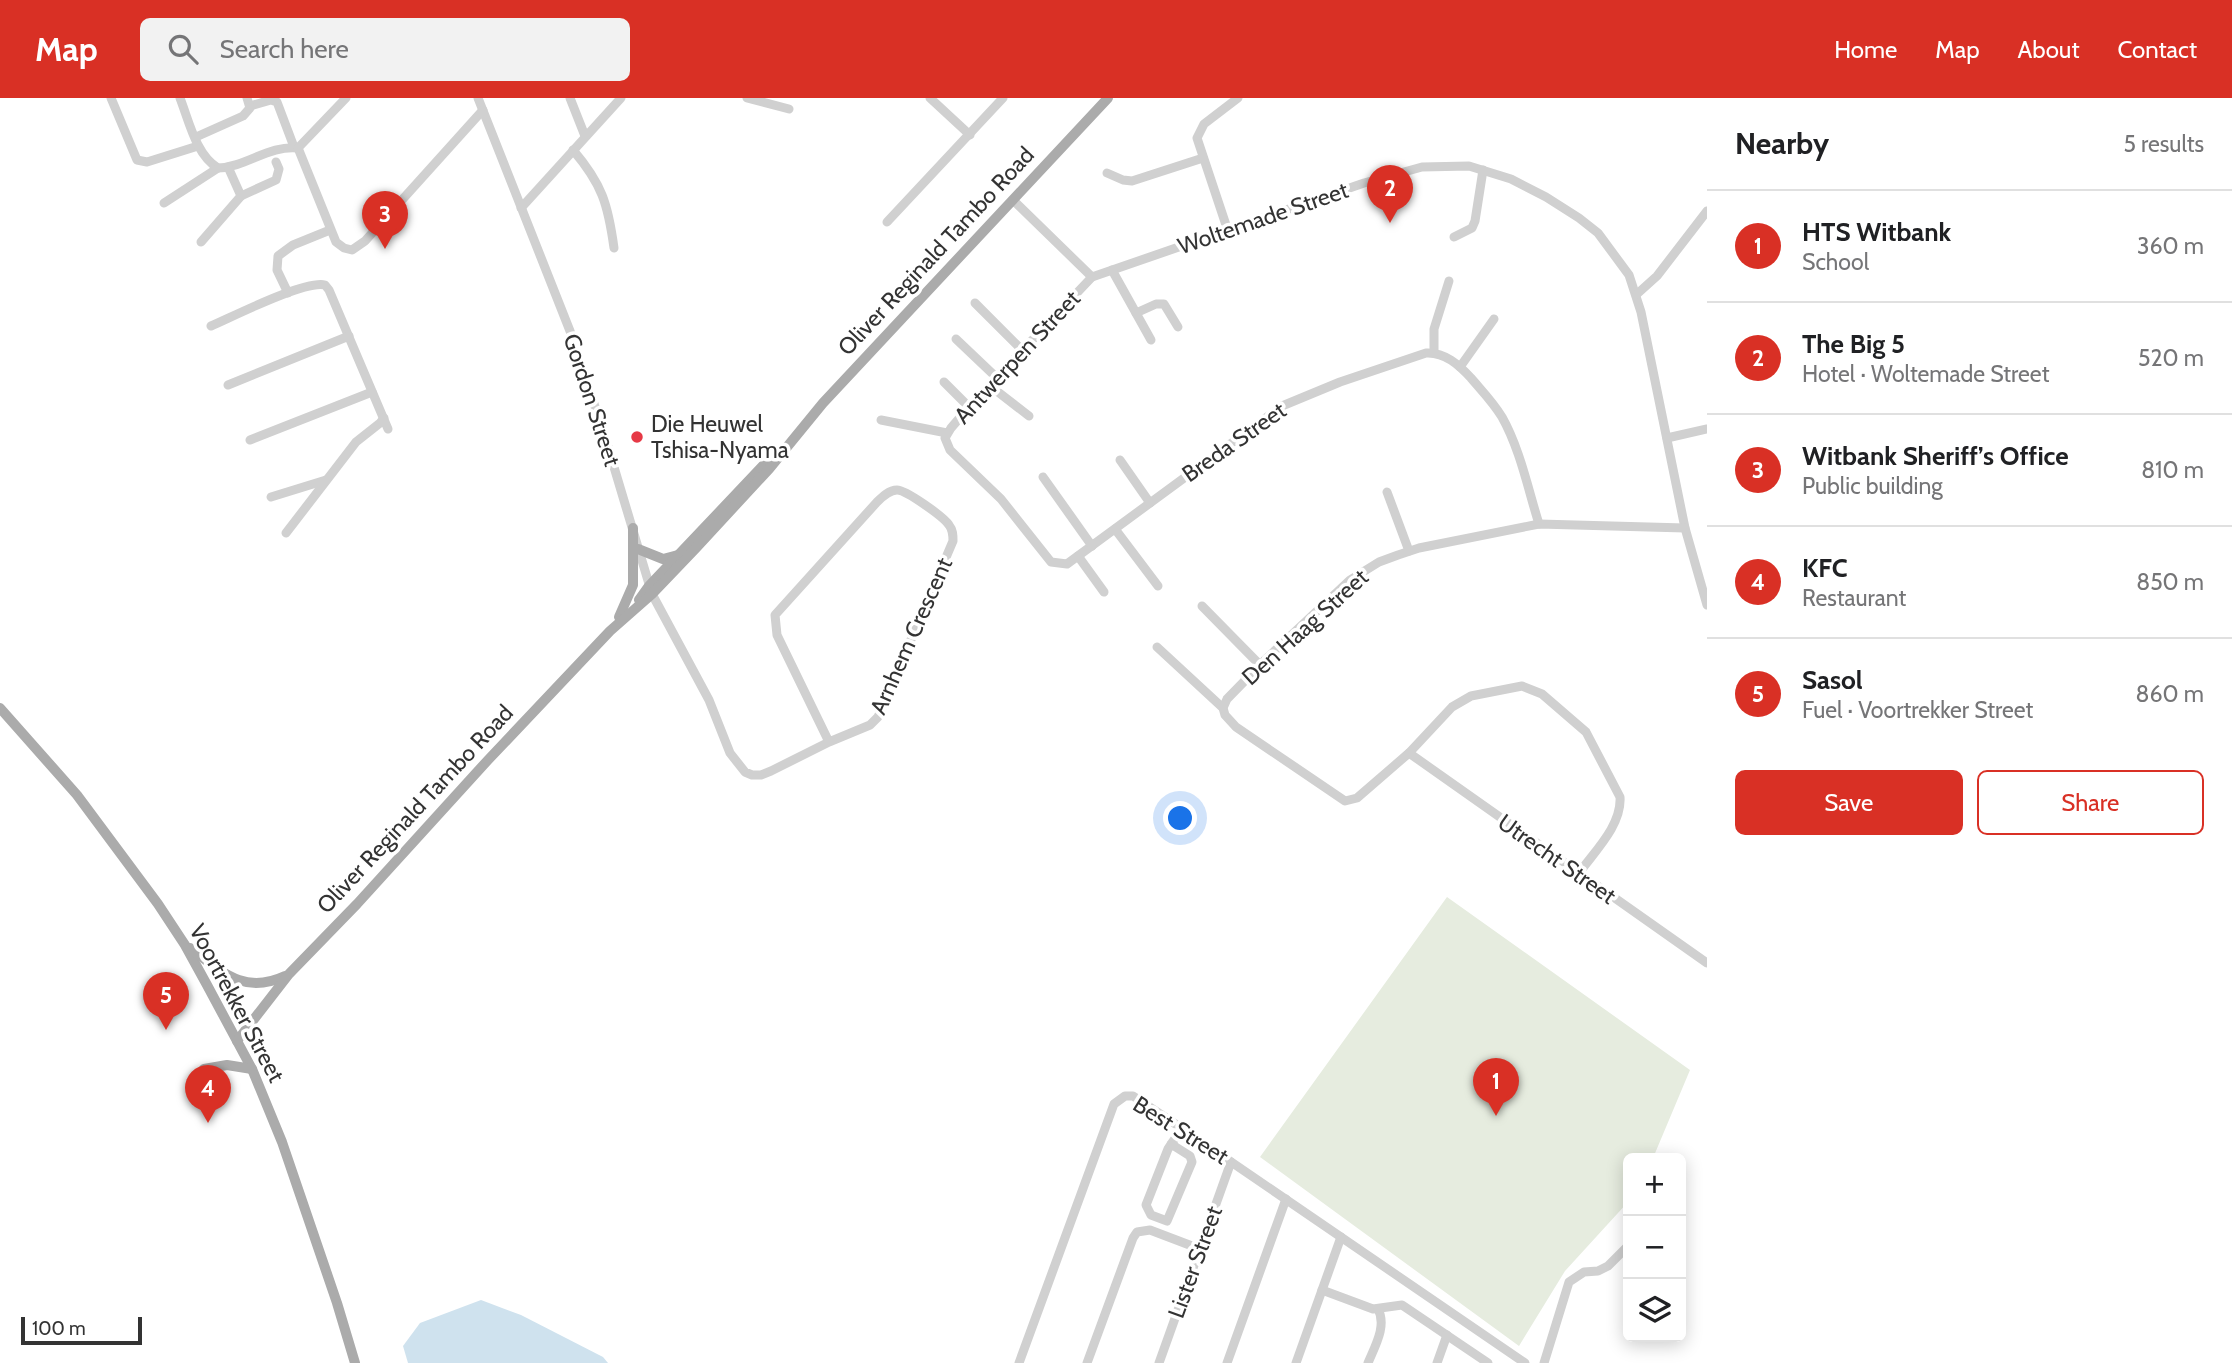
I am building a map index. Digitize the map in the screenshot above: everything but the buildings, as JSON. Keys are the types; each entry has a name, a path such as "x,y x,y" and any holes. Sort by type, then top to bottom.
{"main road":[{"name":"Oliver Reginald Tambo Road","path":"651,590 678,555 755,472 796,433 1108,98"},
{"name":"Oliver Reginald Tambo Road","path":"237,1041 289,974 610,631 769,469 796,433"},
{"path":"610,631 626,605 632,585 633,528"},
{"path":"638,548 663,559 678,555"},
{"name":"Voortrekker Street","path":"0,708 77,795 185,944 252,1069 287,1154 355,1363"},
{"path":"185,944 219,970 241,982 272,982 289,974"},
{"path":"204,1069 227,1065 252,1069"}],"street":[{"path":"111,98 138,160 147,162 197,142 243,116 248,102 277,102 330,230 341,246 348,250 365,241 483,110"},
{"path":"180,98 197,142 208,160 223,168 241,196"},
{"path":"164,202 223,168 274,149 296,147 346,98"},
{"name":"Gordon Street","path":"478,98 572,337 651,590 709,700 730,753 745,772 752,775"},
{"path":"570,98 585,136"},
{"path":"521,208 621,98"},
{"path":"747,98 789,109"},
{"path":"930,98 970,135"},
{"path":"887,222 1003,98"},
{"path":"1228,231 1197,138 1200,129 1238,98"},
{"path":"573,150 599,185 610,214 614,248"},
{"path":"1107,173 1132,181 1203,158"},
{"path":"201,242 241,196 276,180 279,169 276,162"},
{"name":"Woltemade Street","path":"1092,277 1364,183 1422,167 1469,166 1511,179 1546,197 1598,233 1619,258 1637,294 1685,528 1707,605"},
{"path":"1454,237 1472,228 1483,170"},
{"path":"1013,200 1092,277"},
{"path":"1637,294 1657,276 1707,211"},
{"path":"288,293 277,270 278,256 293,244 330,230"},
{"path":"1112,270 1151,340"},
{"name":"Antwerpen Street","path":"1078,556 1063,565 1051,562 1001,499 946,443 947,433 968,407 1092,277"},
{"path":"1449,281 1434,329 1434,353 1444,356 1460,368 1503,418 1517,452 1539,524"},
{"path":"211,326 288,293 315,284 325,285 388,429"},
{"path":"975,303 1022,350"},
{"path":"1136,313 1156,304 1164,304 1178,327"},
{"path":"1460,368 1494,319"},
{"path":"228,385 349,336"},
{"path":"956,339 1029,416"},
{"name":"Breda Street","path":"1078,556 1295,399 1413,356 1434,353"},
{"path":"944,382 968,407"},
{"path":"250,440 372,392"},
{"path":"286,533 356,442 384,418"},
{"path":"881,420 947,433"},
{"path":"1667,438 1707,429"},
{"path":"1120,460 1150,502"},
{"path":"1043,477 1092,546"},
{"path":"271,497 327,480"},
{"name":"Arnhem Crescent","path":"752,775 771,771 870,725 878,717 953,541 949,523 912,496 897,490 877,502 778,610 774,621 777,635 829,742"},
{"path":"1387,492 1409,551"},
{"name":"Den Haag Street","path":"1223,708 1227,698 1350,580 1379,562 1409,551 1539,524 1685,528"},
{"path":"1115,529 1158,586"},
{"path":"1078,556 1104,592"},
{"path":"1202,606 1260,665"},
{"path":"1157,647 1223,708 1236,727 1345,800 1357,799 1409,753 1452,707 1471,696 1522,686 1542,694 1586,732 1620,797 1617,819 1579,873"},
{"name":"Utrecht Street","path":"1409,753 1707,963"},
{"name":"Best Street","path":"1019,1363 1114,1104 1125,1096 1133,1096 1183,1129 1525,1363"},
{"path":"1171,1144 1190,1156 1192,1162 1167,1221 1151,1215 1146,1205 1171,1144 1183,1129"},
{"name":"Lister Street","path":"1159,1363 1231,1162"},
{"path":"1227,1363 1286,1199"},
{"path":"1087,1363 1137,1232 1150,1230 1200,1249"},
{"path":"1296,1363 1341,1237"},
{"path":"1544,1363 1569,1282 1584,1272 1598,1271 1608,1266 1623,1251"},
{"path":"1322,1290 1378,1309 1402,1305 1488,1363"},
{"path":"1368,1363 1381,1328 1378,1309"},
{"path":"1437,1363 1447,1335"}],"shaded area":[{"path":"1447,897 1690,1070 1655,1153 1623,1153 1623,1207 1565,1271 1519,1346 1260,1157"}],"water":[{"path":"481,1300 521,1315 603,1357 608,1363 408,1363 403,1346 420,1323"}],"place":[{"name":"The Big 5","path":"1390,223"},
{"name":"Witbank Sheriff’s Office","path":"385,249"},
{"name":"Die Heuwel Tshisa-Nyama","path":"637,437"},
{"name":"Sasol","path":"166,1030"},
{"name":"HTS Witbank","path":"1496,1116"},
{"name":"KFC","path":"208,1123"}]}
